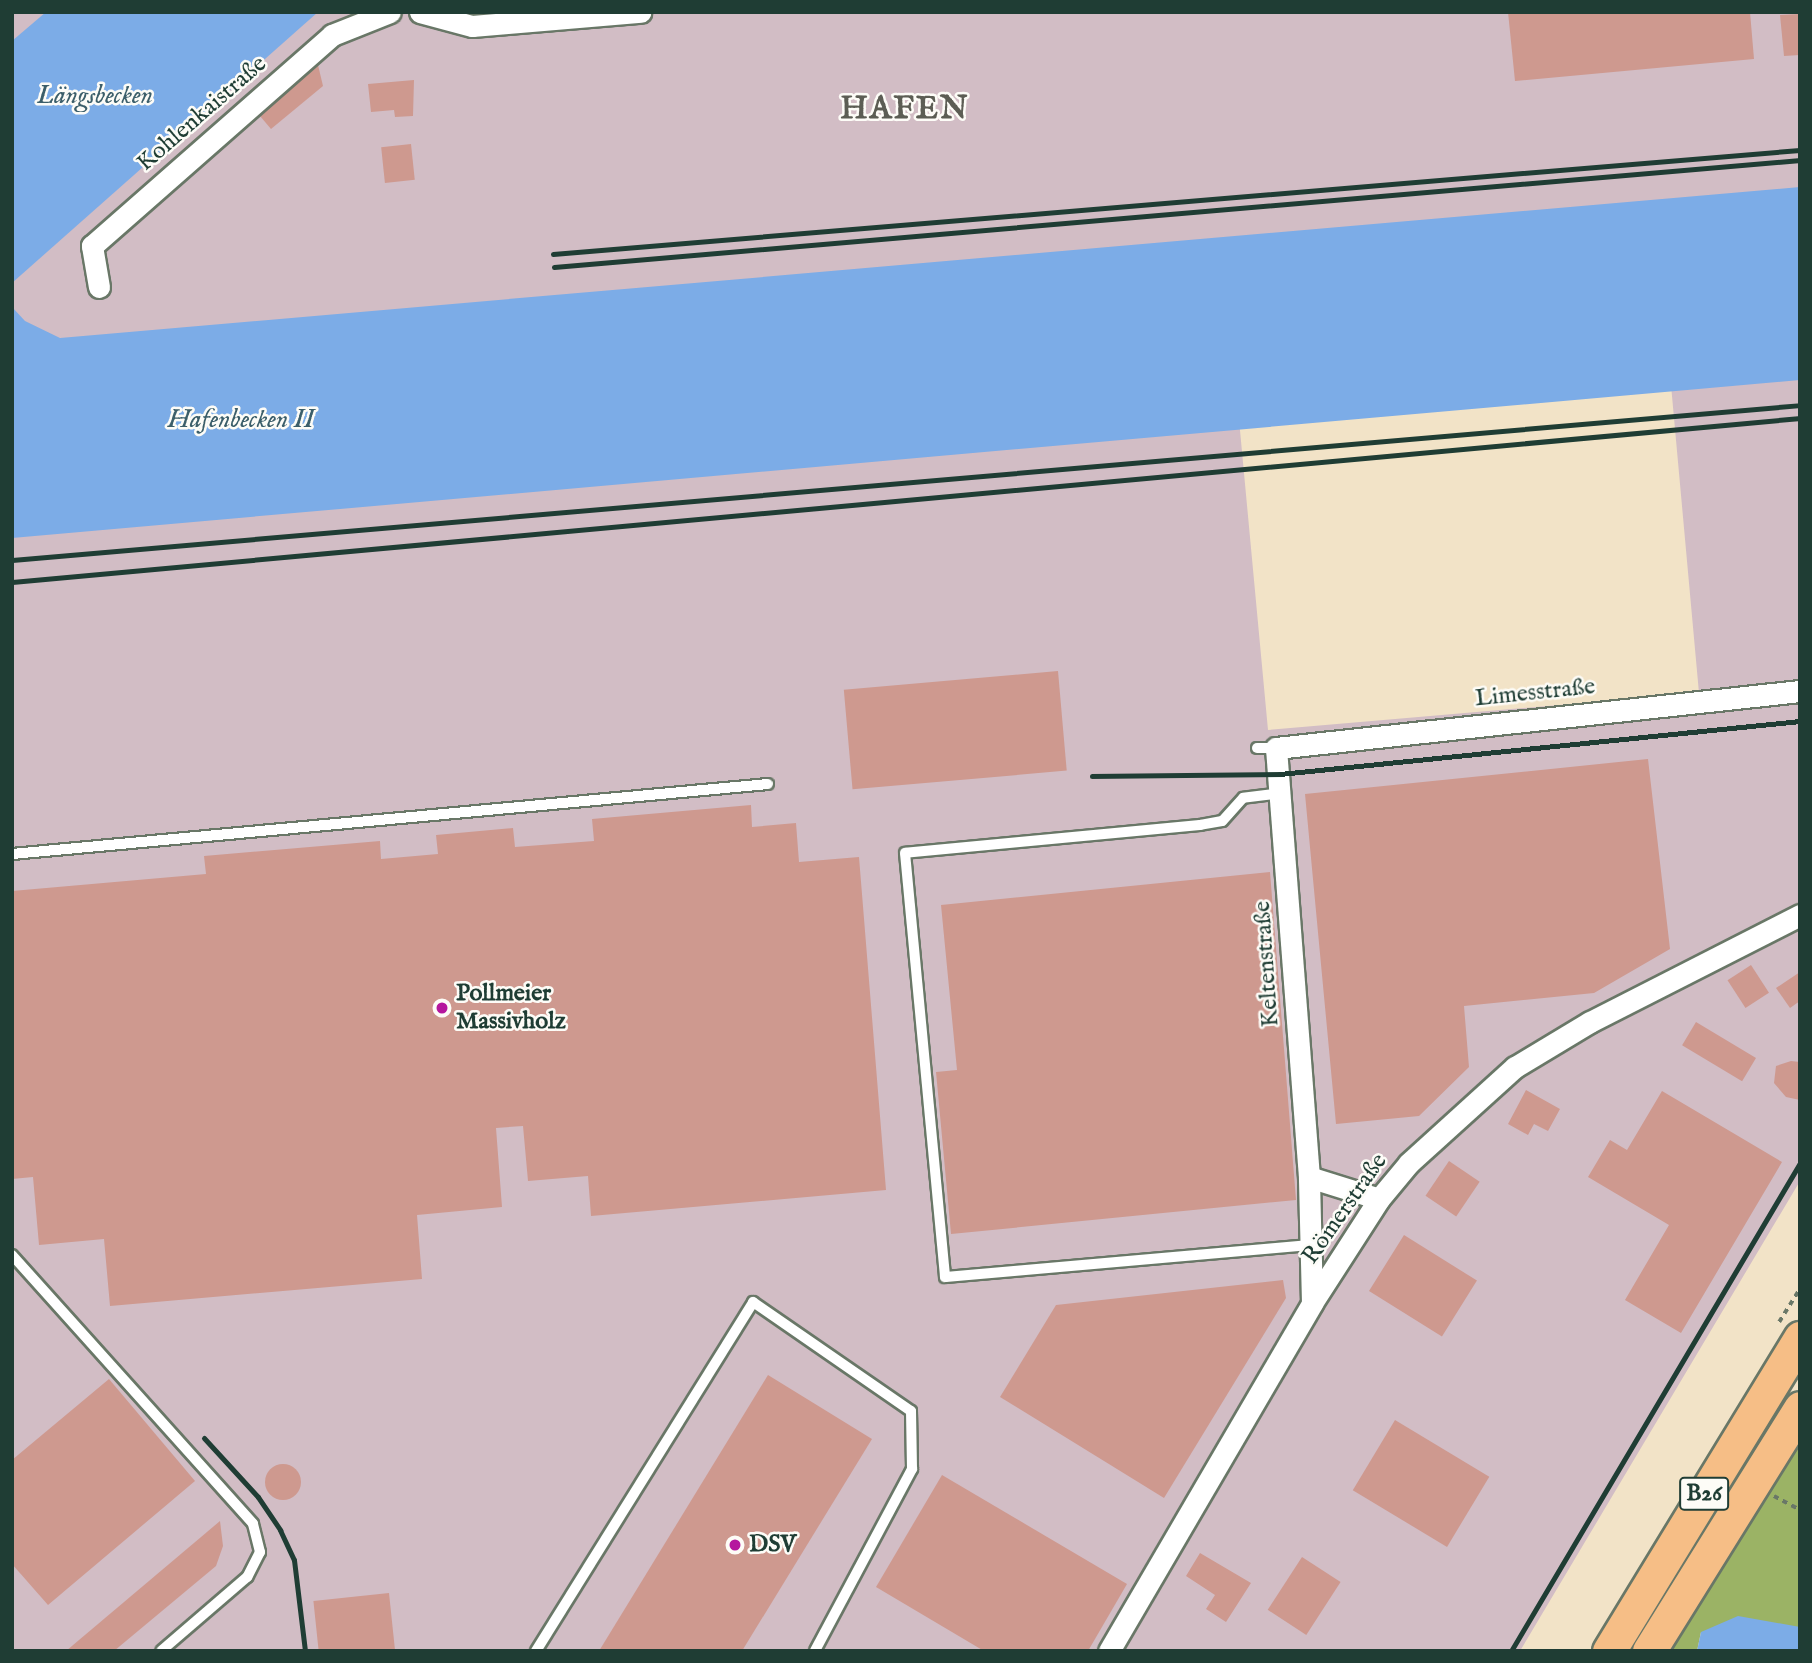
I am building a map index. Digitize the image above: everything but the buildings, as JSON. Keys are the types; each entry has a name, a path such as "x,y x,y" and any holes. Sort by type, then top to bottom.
{"main road":[{"name":"B26","path":"1609,1651 1800,1338"},
{"path":"1649,1651 1800,1408"}],"street":[{"name":"Kohlenkaistraße","path":"99,287 92,246 332,35 390,12"},
{"path":"420,12 472,26 640,12"},
{"name":"Limesstraße","path":"1266,748 1800,691"},
{"name":"Keltenstraße","path":"1266,748 1282,793 1309,1177 1312,1303"},
{"name":"Römerstraße","path":"1109,1651 1312,1303 1379,1199 1457,1115 1515,1067 1590,1022 1800,915"},
{"path":"1309,1177 1379,1199"}],"lane":[{"path":"12,854 768,784"},
{"path":"1282,793 1243,798 1222,821 1200,825 905,853 945,1277 1311,1245"},
{"path":"12,1255 253,1524 260,1552 247,1577 161,1651"},
{"path":"536,1651 753,1302 911,1411 912,1469 815,1651"}],"shaded area":[{"path":"12,12 1800,12 1800,1181 1520,1651 12,1651","holes":["1665,319 1699,693 1268,730 1234,366"]}],"green space":[{"path":"1800,1427 1800,1627 1701,1632 1697,1651 1654,1651"}],"water":[{"name":"Längsbecken","path":"46,12 318,12 12,283 12,41"},
{"name":"Hafenbecken II","path":"1800,187 1800,380 12,538 12,307 25,321 60,338"},
{"path":"1738,1616 1800,1627 1800,1651 1697,1651 1701,1632"}],"railway":[{"path":"553,254 1800,150"},
{"path":"554,267 1800,160"},
{"path":"12,560 1800,405"},
{"path":"12,582 1800,418"},
{"path":"1092,776 1280,774 1800,721"},
{"path":"1511,1651 1800,1163"},
{"path":"204,1438 258,1497 280,1530 294,1560 305,1651"}],"place":[{"name":"Pollmeier Massivholz","path":"442,1008"},
{"name":"DSV","path":"735,1545"}],"district":[{"name":"HAFEN","path":"905,110"}]}
